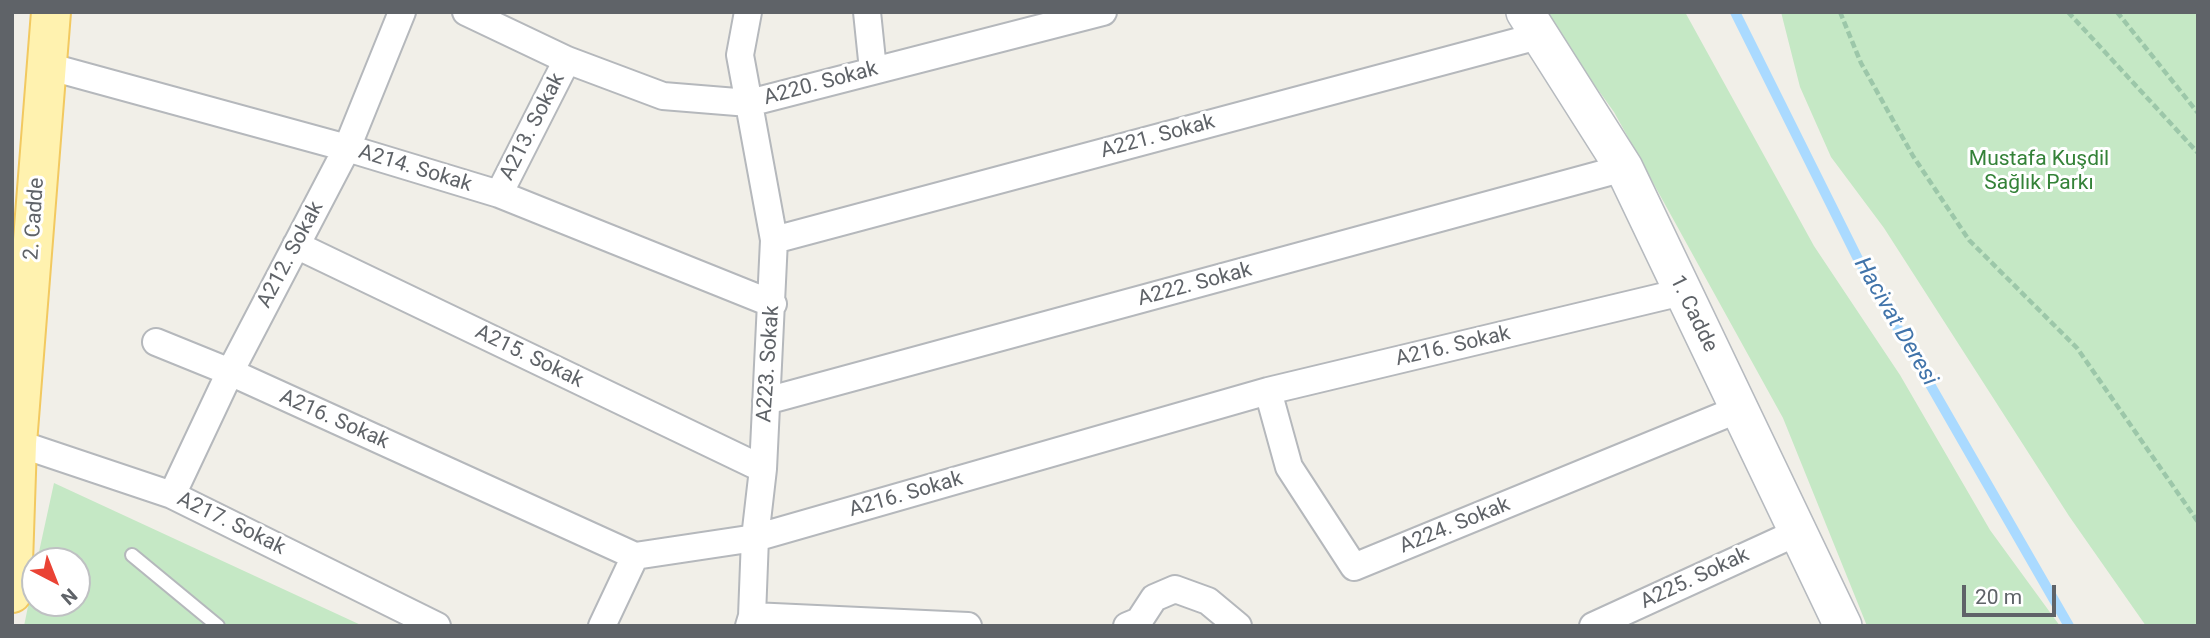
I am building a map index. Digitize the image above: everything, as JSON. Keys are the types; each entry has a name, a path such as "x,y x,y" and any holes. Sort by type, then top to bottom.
{"main road":[{"name":"2. Cadde","path":"12,593 17,443 51,12"},
{"name":"1. Cadde","path":"1533,23 1624,168 1843,626"}],"street":[{"name":"A212. Sokak","path":"172,495 230,372 347,148 402,12"},
{"name":"A220. Sokak","path":"466,12 568,60 663,96 749,103 1103,12"},
{"name":"A223. Sokak","path":"748,12 740,55 774,240 763,469 750,621"},
{"path":"867,12 873,70"},
{"name":"A221. Sokak","path":"774,240 1533,23"},
{"name":"A213. Sokak","path":"499,194 568,60"},
{"name":"A214. Sokak","path":"47,66 347,148 499,194 773,304"},
{"name":"A222. Sokak","path":"766,401 1624,168"},
{"name":"A215. Sokak","path":"296,246 763,469"},
{"name":"A216. Sokak","path":"156,342 230,372 635,556 755,538 1268,391 1682,292"},
{"name":"A224. Sokak","path":"1268,391 1289,467 1354,567 1739,409"},
{"name":"A217. Sokak","path":"17,443 172,495 437,626"},
{"name":"A225. Sokak","path":"1593,626 1798,532"},
{"path":"602,626 635,556"},
{"path":"1127,626 1139,621 1153,598 1175,589 1208,601 1238,626"},
{"path":"750,621 968,626"}],"lane":[{"path":"132,555 218,626"}],"path":[{"path":"1840,12 1861,63 1913,156 1969,240 2077,348 2198,522"},
{"path":"2068,12 2198,153"},
{"path":"2117,12 2198,113"}],"green space":[{"path":"1542,12 1685,12 1814,246 1900,375 1990,530 2060,626 1867,626 1783,418 1614,112"},
{"name":"Mustafa Kuşdil Sağlık Parkı","path":"1781,12 2198,13 2198,626 2146,626 2069,516 1884,228 1831,157 1800,87"},
{"path":"54,483 363,626 24,626 26,617 91,617 91,547 40,547"}],"waterway":[{"name":"Hacivat Deresi","path":"1735,12 1859,261 2069,626"}]}
